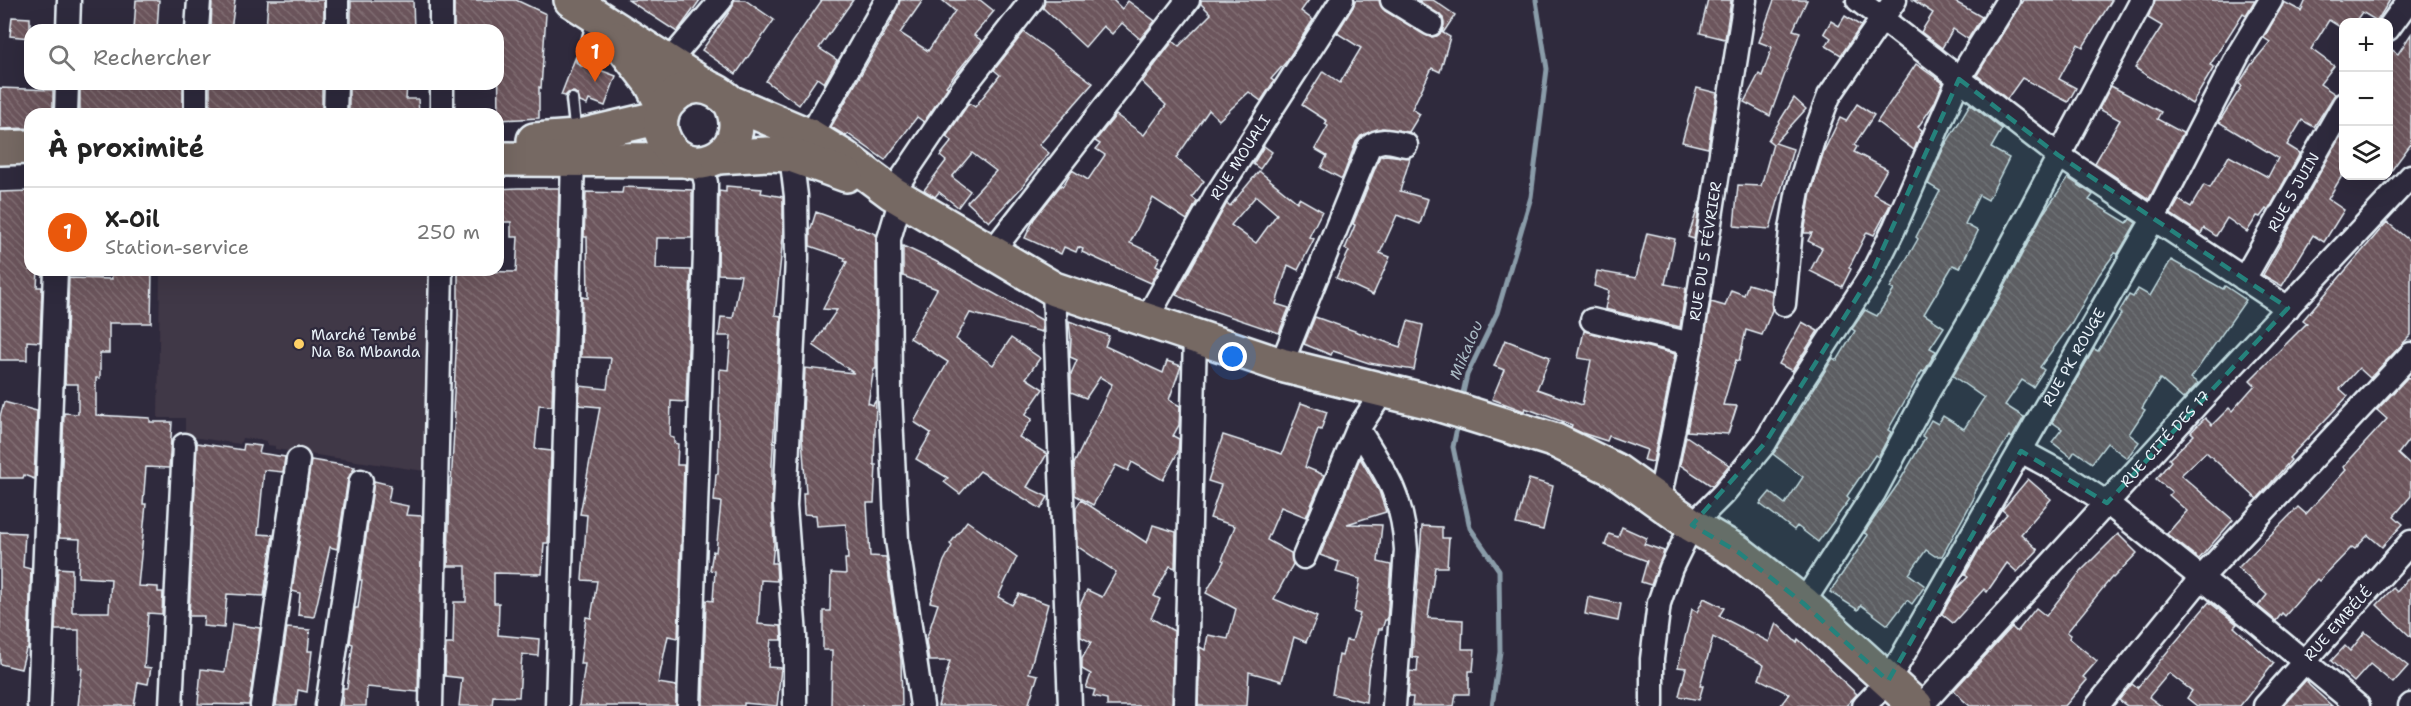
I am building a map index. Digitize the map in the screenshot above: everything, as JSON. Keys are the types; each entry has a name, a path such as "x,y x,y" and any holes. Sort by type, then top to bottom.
{"main road":[{"path":"583,7 661,92 661,130 665,143 673,153 701,160 728,149 735,138 738,126 736,113 719,94"},
{"path":"504,158 575,149 661,92 719,94 801,146 844,157 896,195 1054,289 1281,365 1431,402 1556,441 1615,470 1692,525 1738,552 1803,603 1918,706"},
{"path":"504,142 701,160 768,154 801,146"},
{"path":"0,148 24,147"},
{"path":"0,165 24,164"}],"street":[{"path":"68,24 69,0"},
{"path":"197,24 199,0"},
{"path":"337,0 337,24"},
{"path":"441,0 441,24"},
{"path":"661,92 721,0"},
{"path":"795,706 795,636 785,506 797,259 796,196 801,146 887,0"},
{"path":"922,706 897,540 892,439 889,239 896,195 963,88 1032,0"},
{"path":"991,253 1188,0"},
{"name":"RUE MOUALI","path":"1146,320 1215,197 1342,0"},
{"path":"1392,0 1431,24"},
{"name":"RUE DU 5 FÉVRIER","path":"1659,501 1691,344 1745,0"},
{"path":"1858,0 1888,9 1959,79 2058,154 2288,308"},
{"path":"1652,706 1652,659 1659,603 1671,568 1692,525 1724,493 1765,443 1789,401 1871,275 1894,229 1959,79 2008,0"},
{"path":"1803,603 1874,493 1927,394 1988,289 2142,0"},
{"name":"RUE PK ROUGE","path":"1864,706 1888,681 2021,451 2154,219 2238,55 2271,0"},
{"path":"2393,23 2409,0"},
{"path":"1784,304 1791,229 1798,190 1816,129 1829,96 1888,9"},
{"path":"66,108 67,90"},
{"path":"196,90 196,108"},
{"path":"336,90 336,108"},
{"path":"442,90 442,108"},
{"name":"RUE 5 JUIN","path":"2244,279 2339,111"},
{"path":"1281,365 1369,147 1376,141 1386,140 1406,145"},
{"path":"557,706 575,149"},
{"path":"689,706 705,252 706,183 701,160"},
{"name":"RUE CITÉ DES 17","path":"1918,706 2411,176"},
{"path":"39,706 56,276"},
{"path":"431,706 441,276"},
{"path":"1054,289 1070,706"},
{"path":"1592,320 1691,344"},
{"path":"1185,706 1195,338"},
{"path":"2097,706 2201,578 2411,354"},
{"path":"1304,557 1358,429 1384,390"},
{"path":"1358,429 1391,481 1401,506 1405,526 1406,550 1394,706"},
{"path":"171,706 184,445"},
{"path":"2021,451 2058,471 2107,503 2358,706"},
{"path":"262,706 298,460"},
{"path":"327,706 361,481"},
{"name":"RUE EMBÉLÉ","path":"2265,706 2411,542"}],"lane":[{"path":"583,7 583,59"},
{"path":"572,99 575,149"}],"highlighted area":[{"path":"1959,79 2058,155 2288,308 2107,503 2021,451 1888,681 1803,603 1738,552 1692,525 1765,443 1871,275"}],"shaded area":[{"name":"Marché Tembé Na Ba Mbanda","path":"160,276 439,276 438,473 275,449 275,446 267,445 267,441 242,438 240,444 185,436 185,418 158,418"}],"building":[{"path":"136,0 159,0 157,24 134,24"},
{"path":"212,0 235,0 232,24 211,24"},
{"path":"268,0 324,0 324,24 266,24"},
{"path":"454,0 516,0 546,14 541,88 539,87 539,118 504,120 504,108 499,108 499,90 504,90 504,24 454,24"},
{"path":"628,0 700,0 677,32"},
{"path":"734,0 745,0 774,20 736,74 702,50 732,8"},
{"path":"822,0 853,0 819,48 837,60 824,83 817,78 799,105 766,81"},
{"path":"900,0 923,0 900,33 928,51 955,11 942,0 980,0 994,11 974,35 982,41 946,86 948,87 924,122 917,117 885,160 848,134 846,136 831,127 891,22"},
{"path":"1045,0 1113,0 1122,9 1128,1 1155,21 1140,39 1122,23 1112,34 1103,26 1085,47 1043,8"},
{"path":"1201,0 1309,0 1301,11 1313,20 1286,62 1271,79 1274,81 1261,101 1249,92 1219,120 1209,110 1176,158 1204,181 1192,197 1197,201 1187,220 1153,198 1130,243 1160,257 1156,265 1160,267 1151,283 1082,252 1083,249 1078,247 1076,252 1064,247 1061,254 1025,238 1034,219 1061,185 1063,186 1072,170 1088,180 1105,155 1096,149 1100,144 1095,141 1116,115 1144,135 1166,105 1142,82 1173,41 1179,46 1211,14 1201,4"},
{"path":"1355,0 1379,0 1385,11 1430,37 1442,32 1443,18 1418,0 1433,0 1455,15 1443,33 1450,37 1440,72 1432,68 1412,109 1420,114 1409,132 1382,128 1361,136 1356,142 1342,179 1321,168 1327,156 1315,149 1328,126 1325,124 1327,121 1302,105 1323,71 1340,83 1361,48 1337,33"},
{"path":"1708,0 1731,0 1725,39 1700,33"},
{"path":"1774,0 1807,0 1793,30 1800,32 1770,116 1744,102 1759,74 1762,76 1772,47 1759,42"},
{"path":"1913,0 1952,0 1982,17 1968,39 1953,29 1942,48 1921,32 1933,13"},
{"path":"2023,0 2112,0 2083,47 2078,44 2059,79 2076,88 2068,102 2022,78 2007,99 1977,75"},
{"path":"2155,0 2255,0 2246,15 2243,13 2210,65 2214,67 2192,104 2135,68 2162,26 2148,18"},
{"path":"2306,0 2390,0 2379,18 2372,18 2362,12 2358,18 2339,18 2339,26 2329,20 2311,49 2334,66 2320,84 2335,94 2314,127 2302,120 2287,145 2300,153 2268,211 2266,209 2260,217 2257,216 2247,232 2227,218 2216,236 2204,228 2201,234 2171,214 2179,200 2191,207 2204,185 2210,188 2229,156 2268,177 2278,158 2219,122 2242,86 2239,84 2251,65 2270,42 2264,38 2284,2 2301,11"},
{"path":"351,1 413,1 414,24 351,24"},
{"path":"1845,16 1861,26 1841,55 1826,46 1831,38 1824,33 1831,21 1839,26"},
{"path":"12,17 30,18 30,24 24,24 24,37 10,36"},
{"path":"1024,32 1093,83 1039,145 1049,153 1021,188 989,222 967,202 996,171 972,153 952,177 970,191 958,207 939,192 935,197 924,190 946,161 940,156 952,141 946,137 969,103 975,107 1000,75 994,70"},
{"path":"2411,34 2411,144 2393,168 2393,50 2398,54"},
{"path":"576,56 576,62 581,66 586,66 590,61 602,66 600,70 616,76 605,106 589,100 587,105 580,102 578,95 574,92 565,96 561,95"},
{"path":"1916,64 1943,83 1934,104 1918,127 1922,130 1914,150 1877,122"},
{"path":"2111,86 2161,112 2157,119 2183,133 2149,199 2095,163 2120,120 2099,109"},
{"path":"0,88 53,90 53,108 24,108 24,128 0,129"},
{"path":"1697,88 1717,93 1708,148 1682,142"},
{"path":"80,90 183,90 183,108 80,108"},
{"path":"210,90 322,90 322,108 210,108"},
{"path":"349,90 407,90 406,99 418,99 419,108 349,108"},
{"path":"1794,98 1806,109 1775,143 1793,149 1770,229 1734,226 1738,185 1761,186 1773,144 1768,140"},
{"path":"1857,104 1874,115 1854,145 1857,147 1854,152 1887,169 1873,194 1891,203 1874,235 1867,232 1842,287 1810,271 1822,248 1808,241 1812,233 1804,233 1811,193 1824,151 1840,118 1846,121"},
{"path":"1970,104 2002,129 1991,148 2009,158 1988,200 1979,195 1965,224 1978,231 1960,268 1953,265 1924,314 1944,327 1930,348 1936,351 1888,430 1891,432 1878,457 1875,455 1847,496 1850,499 1818,542 1797,526 1794,530 1760,504 1770,492 1785,504 1803,477 1773,454 1833,358 1837,361 1855,331 1852,329 1865,310 1877,316 1894,290 1890,288 1918,239 1916,237 1940,191 1928,184 1944,147"},
{"path":"2339,139 2339,180 2328,199 2344,210 2324,242 2313,235 2282,286 2263,275"},
{"path":"1264,146 1272,152 1260,169 1253,164"},
{"path":"1380,156 1410,158 1400,191 1428,199 1420,224 1397,215 1380,253 1390,257 1373,295 1336,278 1349,251 1345,249 1355,225 1353,224"},
{"path":"1259,171 1297,202 1299,198 1322,211 1309,237 1314,239 1298,270 1288,265 1276,304 1289,308 1279,333 1202,307 1176,295 1227,203 1230,206","holes":["1256,196 1277,214 1256,243 1231,225"]},
{"path":"2068,178 2093,195 2089,200 2127,223 2130,219 2136,223 2118,254 2115,253 2099,275 2072,323 2040,367 2044,370 2033,387 2022,380 2005,405 2024,417 2012,438 2009,436 1974,492 1974,498 1942,556 1935,556 1926,550 1909,574 1925,586 1912,604 1907,600 1888,625 1861,605 1858,610 1830,592 1868,535 1864,533 1898,484 1925,438 1922,436 1931,420 1938,424 1943,416 1964,429 1984,398 1953,376 2000,296 2043,214"},
{"path":"726,186 762,189 761,193 783,197 783,237 775,315 781,316 772,464 774,543 772,563 776,563 777,581 761,580 758,624 781,626 782,640 771,640 768,667 781,668 777,706 744,703 744,706 703,706 706,600 713,601 715,571 710,570 713,551 716,552 721,502 714,501 716,474 718,474 720,369 728,370 731,336 719,336 721,317 733,318 741,275 718,274 719,191 726,192"},
{"path":"623,187 692,190 692,238 657,238 656,269 691,270 686,402 671,401 670,437 674,438 674,443 678,444 677,465 684,465 678,638 668,636 658,683 676,686 676,706 579,706 585,664 580,664 586,617 591,618 597,581 582,580 587,515 580,514 600,407 579,405 580,386 607,389 611,358 581,357 582,297 588,298 587,237 584,237 586,192 622,193"},
{"path":"559,188 552,406 539,405 535,449 551,451 548,543 544,543 542,574 494,573 494,603 499,603 498,635 539,639 538,656 522,654 519,697 493,696 492,706 459,706 462,678 445,676 446,644 453,644 454,602 466,602 466,566 448,566 458,276 504,276 504,272 516,272 518,237 511,237 511,222 504,222 504,189"},
{"path":"24,191 24,276 38,276 37,287 42,287 40,342 27,341 27,360 0,360 0,192"},
{"path":"1700,202 1694,239 1688,237"},
{"path":"816,212 876,234 876,369 874,369 868,403 873,405 876,400 874,465 876,465 874,503 867,503 870,556 886,557 901,660 902,706 831,706 832,650 823,650 823,611 830,611 831,573 846,574 845,559 848,559 846,524 817,526 816,515 804,514 803,493 806,493 802,437 805,368 854,373 813,345 837,310 823,309 847,262 844,261 845,258 810,246 810,231"},
{"path":"2387,222 2411,242 2411,335 2370,378 2359,368 2340,389 2348,396 2289,458 2291,460 2257,499 2206,452 2181,475 2233,520 2199,559 2167,534 2187,511 2169,495 2172,492 2156,479 2171,461 2169,459 2194,435 2191,432 2205,418 2212,425 2229,408 2232,411 2255,385 2250,380 2307,323 2303,320"},
{"path":"1647,233 1675,239 1665,284 1686,288 1680,327 1605,309 1609,291 1594,286 1597,271 1636,278"},
{"path":"903,246 1042,320 1042,332 970,313 956,339 993,365 1011,338 1040,358 1026,378 1043,389 1025,415 1032,419 1019,437 1047,454 1027,487 1048,497 1041,509 980,471 960,494 944,482 948,478 916,459 931,433 914,422 948,362 910,338 937,289 903,276"},
{"path":"2171,260 2223,289 2225,286 2246,300 2191,378 2198,383 2183,399 2160,379 2142,408 2145,410 2129,434 2139,442 2127,458 2107,443 2092,463 2075,451 2071,457 2052,442 2062,429 2052,422 2094,349 2098,351 2121,314 2119,312 2129,295 2133,297 2138,289 2150,296"},
{"path":"112,276 152,276 151,323 109,323 109,353 100,353 100,378 96,378 96,415 150,418 150,422 172,422 169,468 146,467 143,504 146,504 138,586 158,587 158,592 163,592 162,614 148,613 144,667 151,668 148,684 138,682 134,706 78,706 82,668 79,668 79,630 55,630 58,568 72,569 72,612 109,612 111,579 78,577 80,539 59,538 64,413 78,414 78,384 65,384 69,278 112,279"},
{"path":"1748,284 1772,291 1772,310 1762,335 1746,330 1739,361 1736,360 1723,405 1737,406 1728,434 1687,431 1711,302 1725,306 1731,290 1744,295"},
{"path":"1315,317 1400,347 1408,321 1423,325 1414,370 1369,363 1333,351 1331,355 1304,344"},
{"path":"1069,321 1109,336 1105,346 1163,373 1167,361 1181,366 1169,400 1180,406 1179,425 1173,436 1179,439 1178,452 1163,480 1132,462 1128,471 1116,465 1093,505 1075,495 1074,464 1112,384 1100,377 1086,398 1071,392 1071,374 1077,360 1070,357"},
{"path":"1802,322 1818,331 1792,371 1779,364"},
{"path":"1584,331 1675,354 1653,462 1644,460 1647,450 1609,436 1607,441 1582,433 1571,428 1572,425 1492,399 1504,370 1494,366 1505,340 1550,357 1537,389 1582,405 1591,360 1578,358"},
{"path":"2408,377 2411,380 2411,437 2398,454 2411,466 2411,496 2394,516 2403,524 2382,547 2368,535 2355,549 2352,547 2319,581 2317,579 2285,616 2282,613 2276,621 2258,606 2267,595 2238,568 2298,507 2306,514 2346,470 2343,467 2387,419 2377,410"},
{"path":"4,402 37,411 34,479 24,475 23,478 0,478 0,416"},
{"path":"1301,403 1327,412 1321,430 1318,429 1305,467 1324,475 1306,517 1281,507 1267,540 1291,553 1293,564 1274,599 1317,617 1306,642 1294,637 1282,681 1249,672 1247,706 1198,706 1200,647 1205,650 1208,635 1228,639 1236,609 1206,593 1224,561 1222,560 1235,526 1210,518 1221,485 1208,481 1223,435 1282,454"},
{"path":"1686,436 1729,465 1712,486 1680,465"},
{"path":"197,443 243,450 244,444 261,446 259,453 285,457 283,472 264,470 258,534 273,535 264,596 227,594 224,628 203,626 204,616 189,616"},
{"path":"1360,458 1379,491 1386,512 1347,524 1382,525 1378,562 1391,565 1387,620 1382,629 1379,629 1369,669 1366,702 1332,694 1339,655 1342,656 1346,640 1352,641 1360,614 1354,612 1360,579 1336,572 1339,562 1320,555"},
{"path":"311,460 355,467 348,479 337,549 330,547 314,617 298,615 300,593 292,591"},
{"path":"1529,479 1553,486 1543,530 1516,524"},
{"path":"2028,479 2051,499 2021,534 2038,550 2017,572 2007,563 1987,592 1984,589 1953,623 1942,614 1956,589 1968,577 1965,575 1985,539 2007,514 2002,510"},
{"path":"374,481 391,485 388,502 408,506 406,515 422,516 418,692 367,687 366,706 342,706 343,688 347,688 353,644 350,643 355,608 358,608"},
{"path":"1081,500 1147,543 1153,525 1176,532 1175,568 1170,566 1154,596 1160,599 1151,618 1174,631 1172,706 1107,706 1107,699 1093,696 1095,690 1086,688 1091,674 1082,669 1082,659 1091,642 1081,637 1080,605 1087,590 1102,597 1116,572 1077,546 1076,508"},
{"path":"967,521 1017,557 998,597 1012,605 1019,594 1048,604 1029,673 1038,675 1028,706 938,706 950,661 929,661 926,640 938,604 930,602 944,561 952,546 950,544"},
{"path":"1422,526 1442,527 1442,538 1449,538 1447,567 1435,567 1428,618 1463,620 1462,649 1475,649 1473,671 1469,671 1469,694 1456,694 1454,706 1412,706 1413,697 1408,697 1410,671 1417,672 1418,658 1412,657"},
{"path":"1622,527 1647,538 1644,544 1664,551 1651,585 1641,582 1647,561 1605,545 1609,534 1618,537"},
{"path":"0,532 25,533 23,567 31,569 28,649 26,649 21,669 0,664"},
{"path":"2118,534 2137,553 2112,577 2067,632 2071,635 2069,638 2097,661 2083,677 2087,680 2065,706 1970,706 1962,699 1954,690 2012,627 2017,632 2036,608 2046,616 2081,571"},
{"path":"2411,575 2411,637 2377,605 2393,588 2397,592"},
{"path":"1588,597 1621,604 1618,621 1585,614"},
{"path":"1704,598 1724,608 1719,616 1769,642 1776,623 1797,643 1798,639 1857,694 1846,706 1780,706 1789,694 1759,679 1764,665 1713,637 1700,686 1703,686 1699,700 1679,696 1686,668 1678,667 1692,609 1697,612"},
{"path":"2209,602 2237,624 2234,627 2274,663 2240,706 2197,706 2187,698 2192,691 2169,673 2149,697 2161,706 2127,706 2119,700 2132,684 2137,688"},
{"path":"232,624 260,628 249,705 198,704 201,669 225,672"},
{"path":"287,628 310,630 308,651 312,651 307,692 298,690 296,706 276,706"},
{"path":"2365,632 2408,666 2393,683 2370,664 2354,682 2331,661 2345,646 2350,651"},
{"path":"2306,680 2309,685 2332,706 2283,706"}],"waterway":[{"name":"Mikalou","path":"1461,402 1467,375 1497,313 1531,197 1547,69 1536,0"},
{"name":"Mikalou","path":"1458,423 1453,447 1470,528 1499,570 1500,652 1492,706"}],"place":[{"name":"X-Oil","path":"595,82"},
{"name":"Marché Tembé Na Ba Mbanda","path":"299,344"}]}
